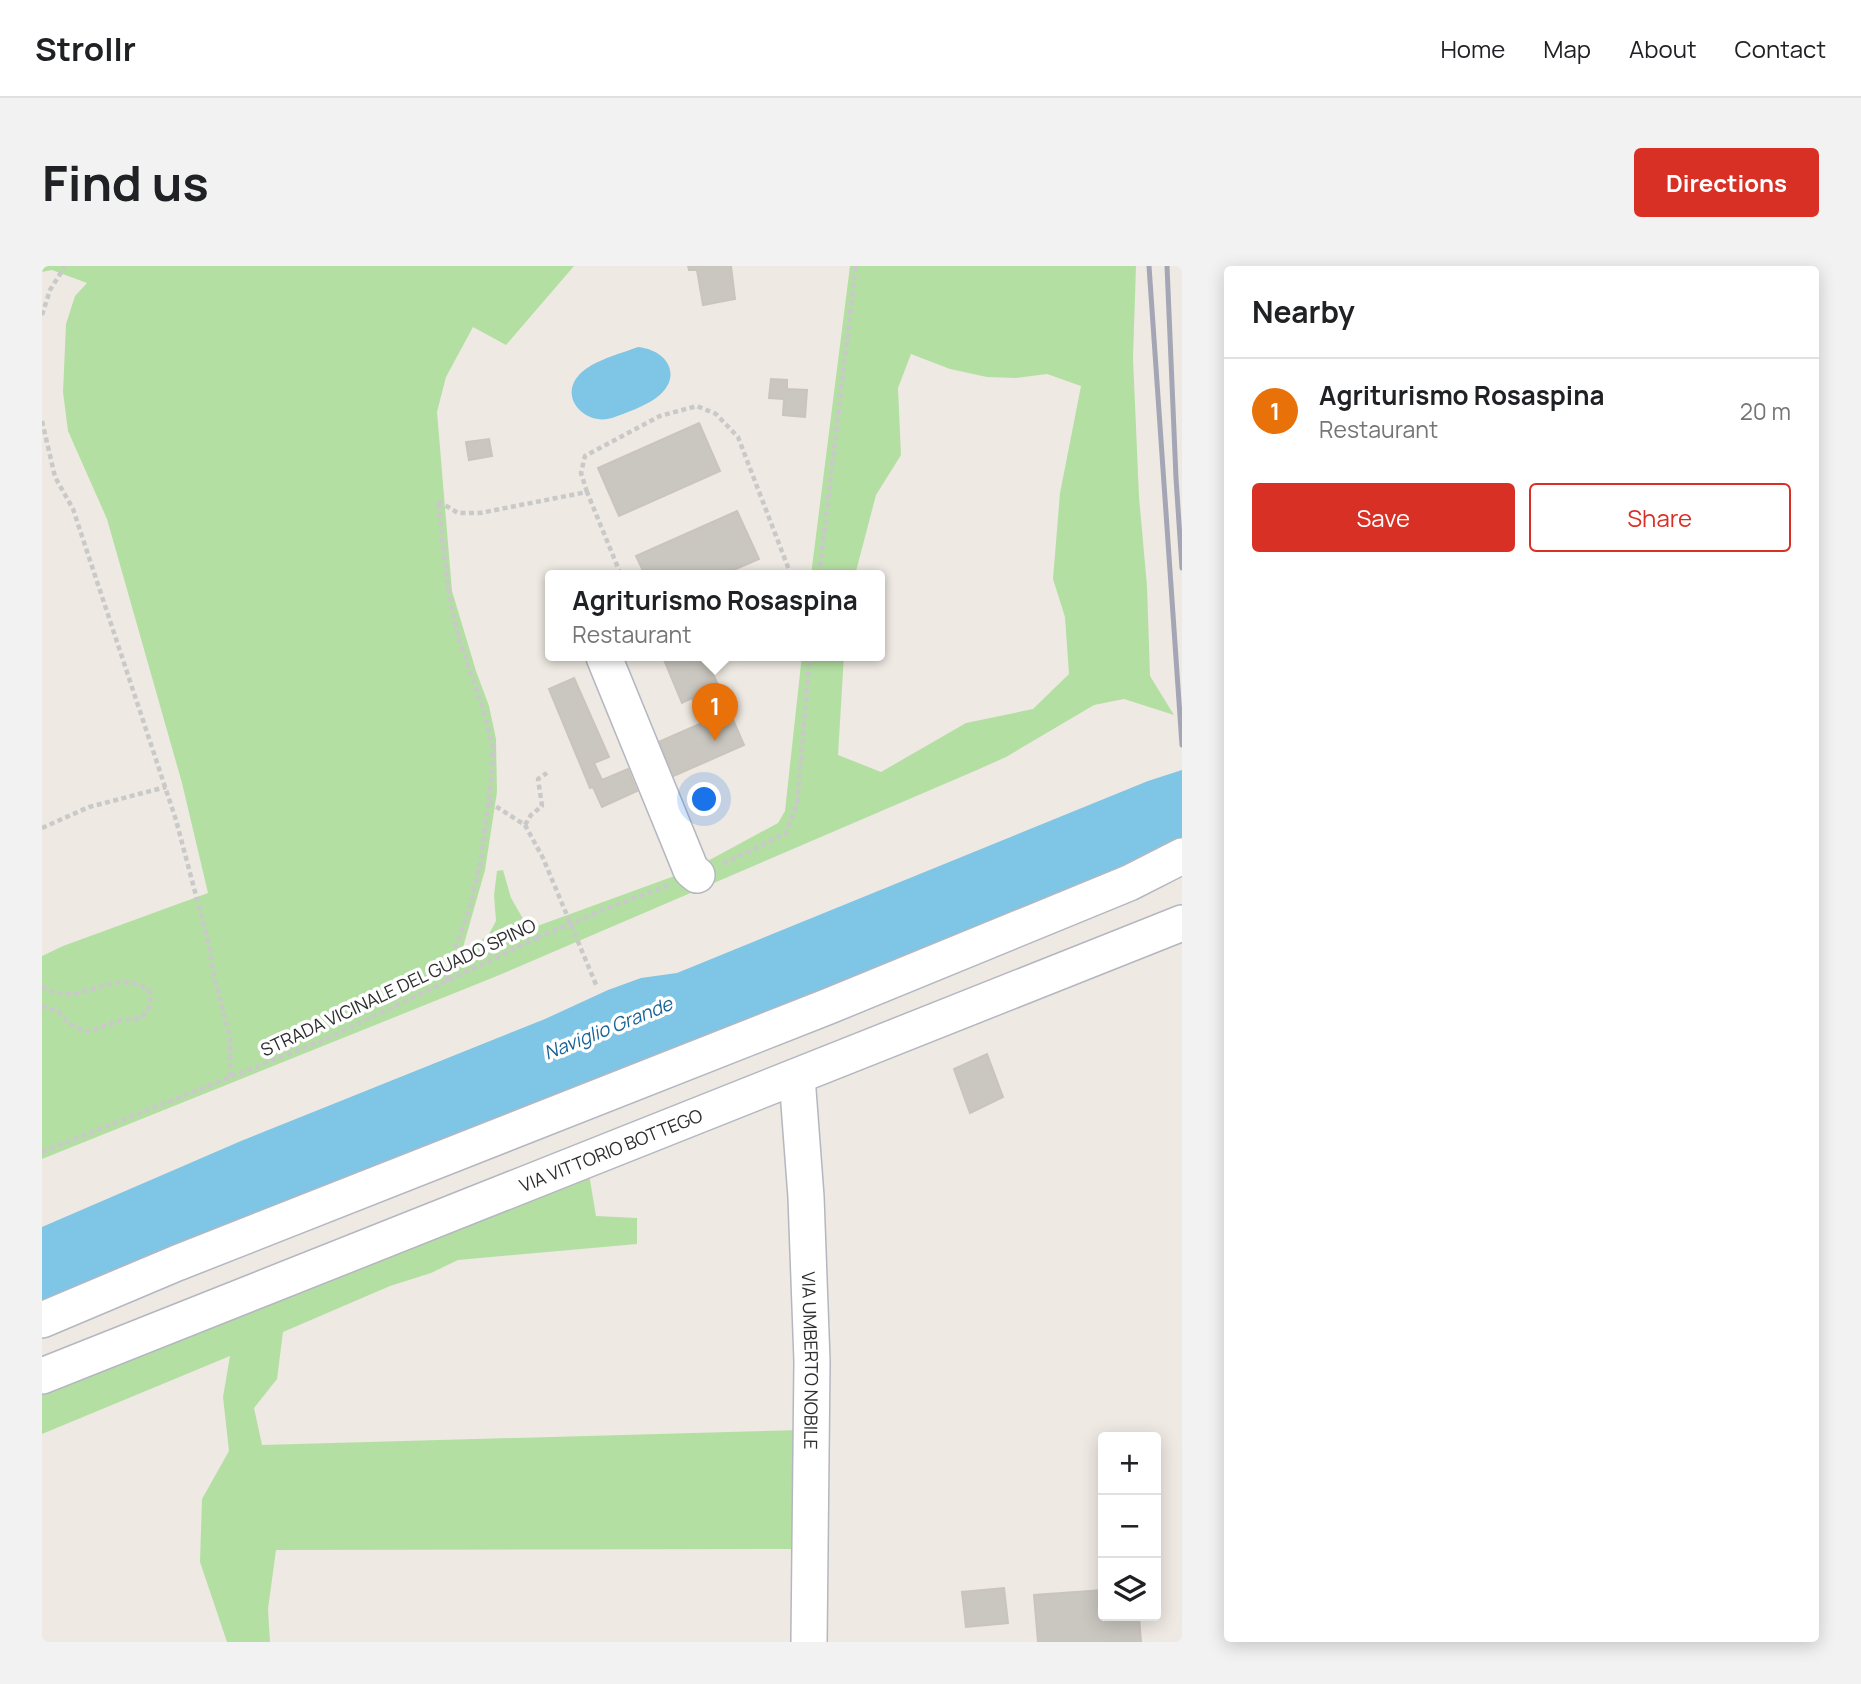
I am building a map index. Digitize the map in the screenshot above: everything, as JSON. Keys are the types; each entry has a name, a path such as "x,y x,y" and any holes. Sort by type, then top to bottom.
{"street":[{"path":"606,661 691,870 697,875"},
{"path":"42,1320 177,1263 829,1006 1129,883 1182,856"},
{"name":"VIA VITTORIO BOTTEGO","path":"42,1376 1182,923"},
{"name":"VIA UMBERTO NOBILE","path":"797,1077 806,1197 812,1361 809,1642"}],"path":[{"path":"42,315 50,290 65,266"},
{"path":"819,570 856,266"},
{"path":"619,570 581,473 585,456 660,416 697,406 716,414 738,438 789,570"},
{"path":"42,421 55,477 74,509 166,787 208,941 230,1038 231,1077"},
{"path":"447,981 480,866 492,775 492,747 484,712 460,642 449,595 438,501 458,513 480,513 587,492"},
{"path":"786,834 797,804 809,661"},
{"path":"525,825 531,815 542,806 538,779 547,773"},
{"path":"42,828 89,807 166,787"},
{"path":"489,802 525,825 543,858 597,986"},
{"name":"STRADA VICINALE DEL GUADO SPINO","path":"42,1152 326,1039 537,938 608,908"},
{"path":"42,986 70,995 82,994 113,982 127,981 139,983 148,989 152,1000 149,1009 141,1018 120,1020 90,1031 68,1023 60,1012 42,1006"}],"green space":[{"path":"42,266 574,266 506,345 473,327 446,377 437,412 452,591 489,706 496,739 497,792 485,870 460,958 489,934 496,921 494,895 497,871 503,870 511,898 529,929 691,870 778,823 785,811 801,661 844,661 838,755 881,772 966,723 1033,709 1069,674 1065,617 1053,579 1060,493 1081,386 1047,374 1016,378 987,377 950,369 911,354 898,388 901,455 876,495 856,570 812,570 850,266 1136,266 1133,358 1150,676 1174,715 1124,699 1094,705 1006,757 977,770 497,976 42,1159 42,956 208,893 182,783 107,519 68,431 63,392 66,324 75,296 87,283 52,270 42,272"},
{"path":"589,1174 596,1216 637,1218 637,1244 458,1260 283,1332 277,1379 254,1408 262,1445 802,1430 802,1549 276,1550 268,1609 270,1642 227,1642 200,1562 202,1499 229,1451 223,1397 230,1356 42,1434 42,1394"}],"water":[{"path":"638,347 657,353 669,366 671,373 664,390 646,404 612,418 593,418 578,408 572,393 573,384 579,375 599,361"},
{"name":"Naviglio Grande","path":"1182,770 1182,846 42,1309 42,1227 241,1141 545,1019 608,990 641,978 677,973 1148,781"}],"building":[{"path":"688,266 731,266 735,299 703,305 697,270 689,270"},
{"path":"771,379 787,380 787,389 807,390 805,417 783,415 784,399 769,398"},
{"path":"699,423 720,471 619,516 598,468"},
{"path":"489,439 492,456 469,460 466,442"},
{"path":"737,511 759,559 734,570 643,570 636,556"},
{"path":"664,661 708,661 744,745 669,778 654,744 702,723 692,698 682,703"},
{"path":"574,678 609,757 594,763 602,780 628,769 637,791 602,807 593,787 590,788 549,689"},
{"path":"987,1054 1003,1097 970,1113 954,1069"},
{"path":"1004,1588 1008,1623 966,1627 962,1592"},
{"path":"1098,1590 1098,1621 1139,1621 1141,1642 1038,1642 1034,1595"}],"railway":[{"path":"1149,266 1182,745"},
{"path":"1167,266 1182,568"}],"place":[{"name":"Agriturismo Rosaspina","path":"715,741"}]}
